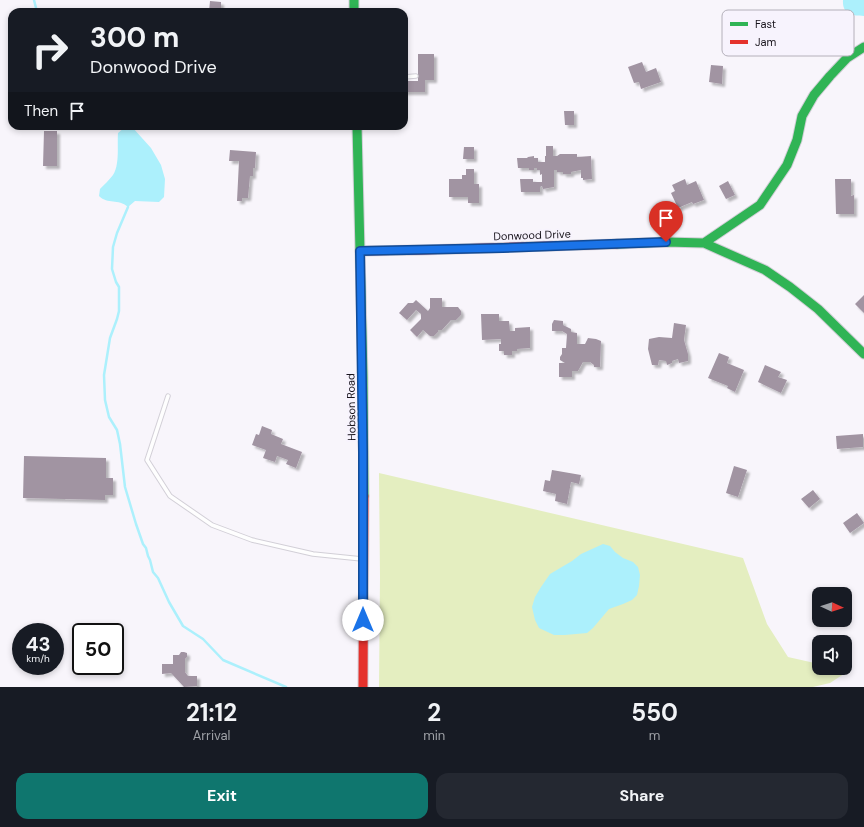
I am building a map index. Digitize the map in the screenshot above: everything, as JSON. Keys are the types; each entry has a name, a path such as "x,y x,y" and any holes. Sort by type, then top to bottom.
{"street":[{"path":"854,53 864,47"},
{"path":"704,243 760,204 775,184 787,164 797,140 802,116 814,95 850,56"},
{"name":"Hobson Road","path":"357,130 363,384 363,687"},
{"name":"Donwood Drive","path":"360,251 451,250 666,242 704,243"},
{"path":"704,243 765,270 776,277 818,310 864,354"}],"lane":[{"path":"408,77 416,76"},
{"path":"168,396 147,460 170,496 212,525 252,540 313,554 363,559"}],"green space":[{"path":"379,473 743,558 767,624 788,657 812,662 812,675 842,675 830,683 813,687 379,687"}],"water":[{"path":"843,0 864,0 864,16 854,15 854,10 845,10"},
{"path":"122,130 135,130 151,148 161,165 165,179 164,197 159,202 135,201 128,207 121,203 102,199 99,196 100,189 113,175 117,165 118,133"},
{"path":"603,544 610,546 623,558 633,562 638,567 640,575 637,595 632,600 609,609 587,633 554,635 539,628 535,620 532,607 535,597 550,574 581,554"}],"building":[{"path":"210,1 221,2 221,8 209,8"},
{"path":"418,54 434,54 434,80 425,80 425,92 408,92 408,81 418,81"},
{"path":"642,62 646,72 656,68 661,82 641,89 639,82 634,83 628,67"},
{"path":"711,65 723,66 722,84 709,82"},
{"path":"564,111 574,111 574,125 565,125"},
{"path":"44,131 57,131 57,166 43,166"},
{"path":"546,146 553,146 553,156 560,154 577,154 577,157 591,156 592,179 583,180 583,178 581,178 581,170 571,172 571,174 563,174 563,172 557,172 557,170 554,170 554,187 543,189 542,186 540,187 540,192 521,192 520,179 533,179 533,182 542,182 542,174 540,175 540,170 537,170 537,168 534,168 534,170 529,170 529,168 518,168 517,158 534,156 534,158 538,158 538,162 545,162"},
{"path":"464,147 474,147 474,159 463,159"},
{"path":"230,150 256,152 253,176 250,176 248,198 242,198 242,201 237,201 239,161 229,161"},
{"path":"466,169 474,169 474,184 479,184 479,203 468,203 468,197 449,197 449,179 462,179 462,175 466,175"},
{"path":"685,179 687,185 696,181 704,200 693,204 692,202 678,208 671,193 675,191 672,185"},
{"path":"835,179 851,179 851,196 854,195 854,214 836,214"},
{"path":"728,181 735,195 726,199 719,186"},
{"path":"864,295 864,313 855,304"},
{"path":"430,298 442,298 442,307 458,307 461,311 461,315 456,320 451,320 442,330 438,330 434,336 430,336 423,330 417,337 410,330 421,319 421,314 416,310 407,320 399,313 408,303 413,303 416,300 428,311 430,308"},
{"path":"481,314 499,314 499,321 509,321 510,331 515,331 515,328 530,327 530,348 517,349 517,351 512,351 512,355 504,355 504,351 499,351 501,339 482,340"},
{"path":"554,320 563,321 563,325 571,329 571,332 577,333 577,344 585,344 588,338 601,341 600,367 594,367 594,365 590,362 583,362 578,371 572,371 572,377 559,377 559,363 565,363 560,360 560,357 562,354 562,348 566,348 567,334 562,331 552,331 552,324"},
{"path":"674,323 686,325 684,340 688,354 688,361 679,363 678,359 667,365 666,361 659,360 658,365 652,365 648,349 649,339 659,337 672,338"},
{"path":"719,353 729,357 727,363 744,370 735,392 727,388 728,386 708,378"},
{"path":"765,365 781,372 778,377 787,380 781,393 758,382"},
{"path":"262,426 272,430 271,434 283,439 281,444 302,452 296,468 286,464 288,460 277,456 275,462 263,458 266,450 252,445 256,434 259,435"},
{"path":"863,434 863,447 837,449 836,436"},
{"path":"24,456 106,458 106,478 113,478 113,495 105,495 105,500 23,498"},
{"path":"734,466 747,470 738,497 726,493"},
{"path":"552,470 581,475 579,484 571,482 567,504 555,501 556,494 543,491 545,480 550,481"},
{"path":"813,490 820,499 809,508 801,499"},
{"path":"857,513 864,523 850,533 843,523"},
{"path":"181,652 187,653 187,657 185,659 185,672 188,676 197,676 197,686 184,687 171,673 162,674 162,664 173,664 173,655 179,655"}],"waterway":[{"path":"34,0 36,8"},
{"path":"128,207 113,247 112,269 119,287 119,311 110,338 104,375 105,400 109,417 117,430 125,487 136,524 143,544 146,548 153,572 158,578 169,602 183,626 203,639 223,660 286,687"}],"traffic: fast":[{"path":"354,0 354,8"},
{"path":"854,53 864,47"},
{"path":"704,243 760,205 787,165 797,140 802,116 814,95 850,56"},
{"path":"357,130 363,377 364,496"},
{"path":"617,244 666,242 704,243 765,270 818,309 864,354"}],"traffic: jam":[{"path":"360,251 617,244"},
{"path":"363,687 364,496"}],"route":[{"path":"363,620 363,377 360,251 503,248 666,242"}]}
